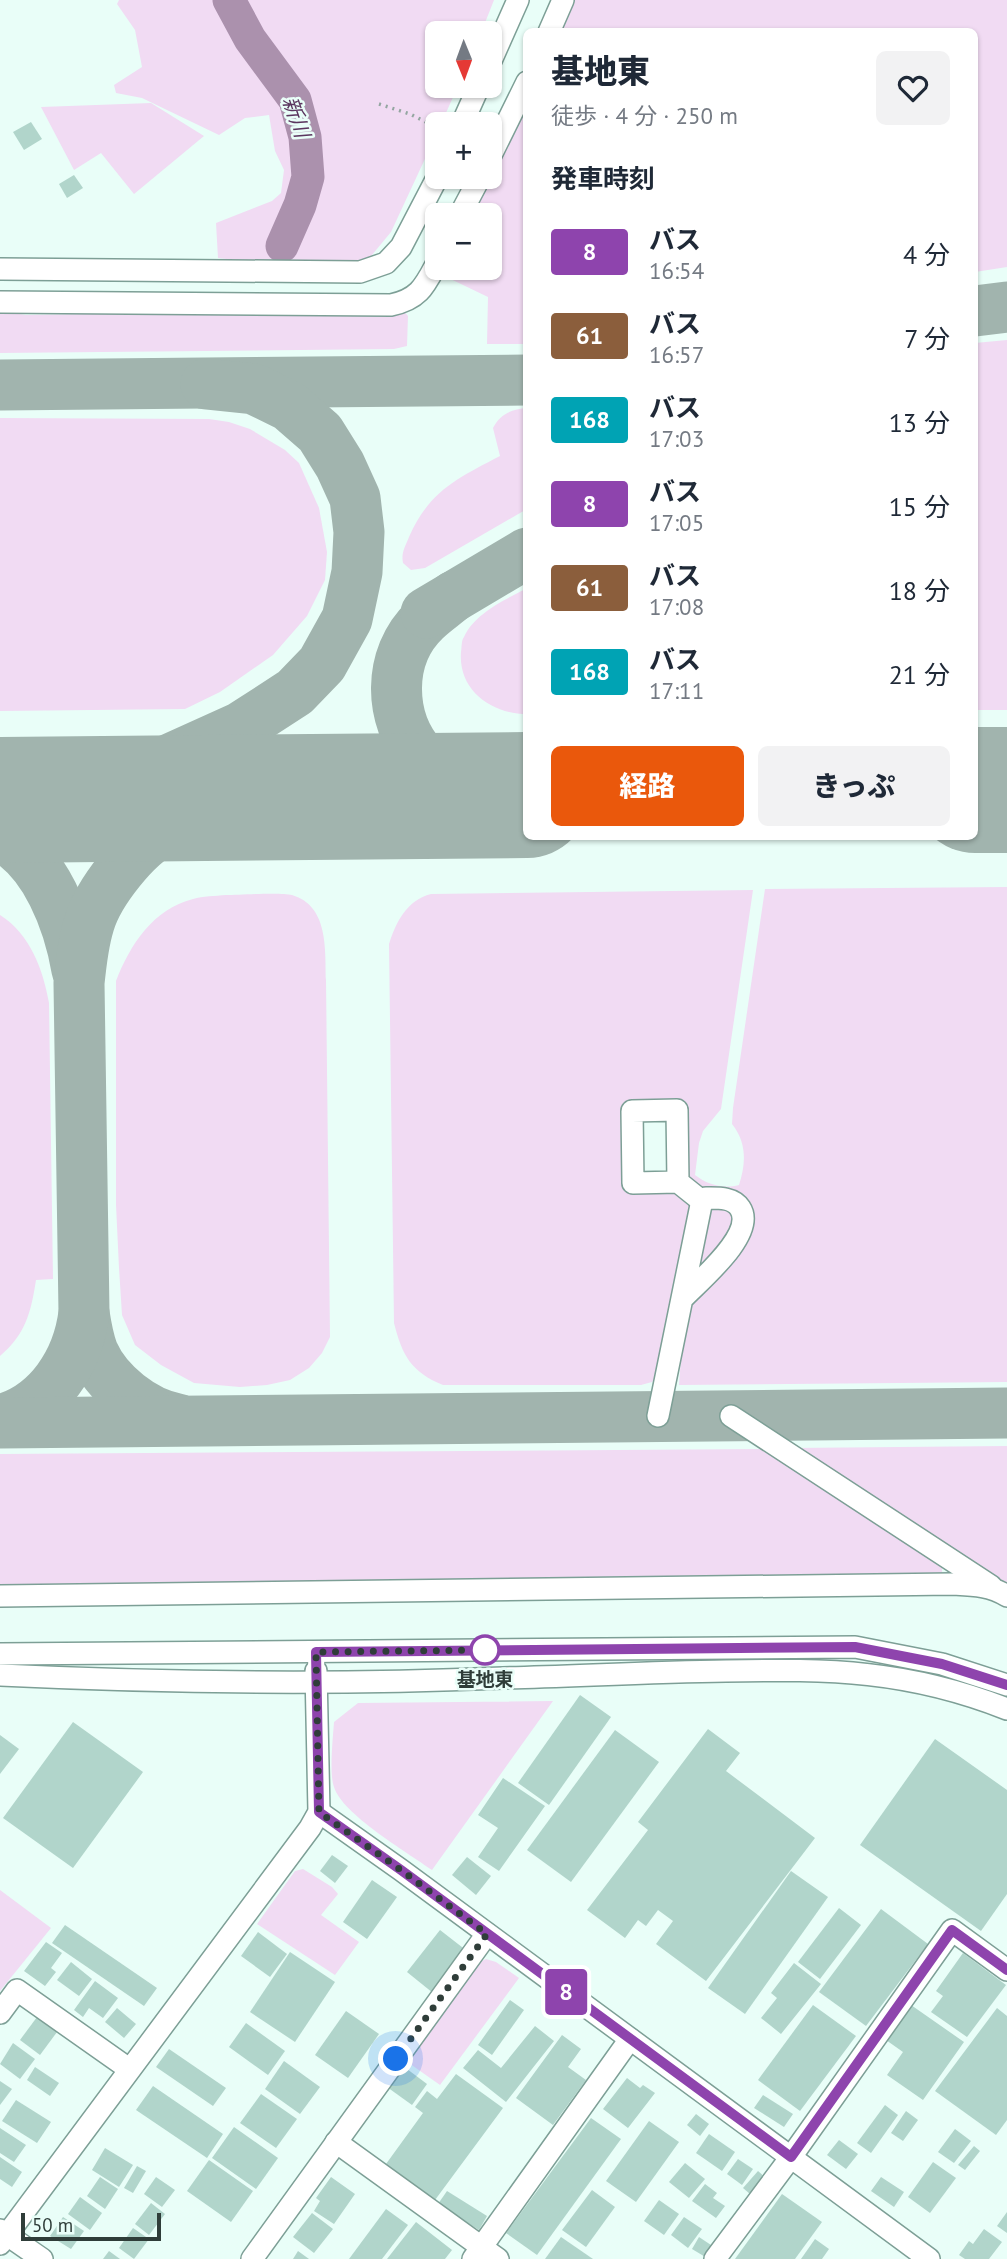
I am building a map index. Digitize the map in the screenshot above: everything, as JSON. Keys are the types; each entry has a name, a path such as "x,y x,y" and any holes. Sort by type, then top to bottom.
{"street":[{"path":"502,36 518,0"},
{"path":"551,28 562,0"},
{"path":"502,133 523,90"},
{"path":"0,269 360,272 386,263 401,247 431,189"},
{"path":"0,303 391,305 406,302 418,294 426,280"},
{"path":"678,1182 703,1202"},
{"path":"658,1416 682,1299 703,1202 706,1198 721,1198 736,1202 745,1220 742,1231 734,1244 682,1299"},
{"path":"731,1416 1003,1593"},
{"path":"0,1596 951,1584 977,1585 1003,1593"},
{"path":"0,1654 855,1647 942,1664 1007,1685"},
{"path":"42,2259 2,2236 310,1828 319,1812 316,1652"},
{"path":"0,1675 150,1682 316,1683 622,1672 813,1669 891,1676 942,1687 1007,1709"},
{"path":"319,1812 929,2259"},
{"path":"715,2259 952,1930 1007,1970"},
{"path":"252,2259 487,1934"},
{"path":"0,2013 17,1990 129,2069"},
{"path":"336,2142 484,2255 630,2039"}],"path":[{"path":"379,104 425,122"}],"shaded area":[{"path":"119,0 494,0 486,21 425,21 425,98 453,98 446,112 425,112 425,159 391,232 367,261 252,262 218,258 216,223 272,201 281,193 284,170 275,151 269,115 245,118 219,135 142,98 116,93 114,85 142,67 135,30 117,4"},
{"path":"570,0 1007,0 1007,267 978,272 978,28 557,28"},
{"path":"523,97 523,344 487,344 488,297 453,280 502,280 502,203 474,203 482,189 502,189 502,141"},
{"path":"151,103 204,136 134,194 101,153 74,170 41,107"},
{"path":"402,309 408,316 407,346 394,349 0,353 0,311 26,315"},
{"path":"1007,340 1007,710 978,710 978,343"},
{"path":"523,409 523,511 425,568 411,570 403,563 403,553 417,521 446,488 500,456 493,428 499,419"},
{"path":"0,418 209,419 250,429 285,450 299,463 319,508 327,552 325,580 307,616 273,655 220,692 185,709 0,711"},
{"path":"523,590 523,714 501,710 479,697 465,678 461,666 463,639 475,621 491,608"},
{"path":"1007,887 1007,1382 679,1385 685,1304 748,1226 687,1173 684,1102 628,1103 629,1190 675,1190 691,1205 657,1376 652,1382 641,1385 443,1385 423,1374 409,1361 394,1323 389,944 399,920 415,901 431,894 753,890 721,1109 703,1131 695,1175 710,1184 727,1187 739,1185 743,1169 743,1146 732,1124 733,1108 765,889"},
{"path":"226,895 292,895 313,909 319,919 325,943 330,1337 322,1353 309,1368 290,1380 240,1387 194,1383 161,1365 135,1345 122,1315 116,1205 116,981 136,942 166,911 193,899"},
{"path":"0,915 19,932 34,953 49,1003 53,1279 36,1280 26,1322 16,1339 0,1356"},
{"path":"713,1208 731,1209 738,1223 695,1277 707,1211"},
{"path":"1007,1446 1007,1585 791,1448"},
{"path":"777,1449 942,1563 942,1575 0,1592 0,1454"},
{"path":"553,1701 432,1870 349,1809 334,1787 334,1722 358,1703"},
{"path":"303,1869 332,1887 338,1894 321,1915 359,1942 335,1975 257,1924 295,1871"},
{"path":"0,1890 51,1928 0,1991"},
{"path":"486,1959 496,1962 519,1978 440,2085 406,2061 478,1963"}],"building":[{"path":"31,122 42,139 24,150 13,132"},
{"path":"74,175 83,188 67,198 59,184"},
{"path":"580,1695 611,1717 549,1805 518,1783"},
{"path":"73,1722 143,1772 73,1868 3,1818"},
{"path":"708,1729 740,1753 726,1771 815,1838 706,1981 656,1944 673,1921 658,1910 646,1926 638,1920 625,1938 587,1910 648,1830 638,1822"},
{"path":"615,1730 659,1762 571,1882 527,1850"},
{"path":"0,1735 19,1749 0,1774"},
{"path":"935,1739 1007,1790 1007,1894 981,1931 860,1845"},
{"path":"503,1778 545,1806 499,1871 478,1857 498,1828 478,1815"},
{"path":"332,1855 348,1866 335,1883 320,1871"},
{"path":"467,1857 491,1876 476,1895 452,1875"},
{"path":"791,1871 828,1897 745,2014 708,1988"},
{"path":"372,1880 397,1897 367,1939 343,1922"},
{"path":"839,1908 861,1925 820,1979 798,1962"},
{"path":"881,1909 928,1944 866,2026 819,1992"},
{"path":"65,1925 157,1988 144,2006 52,1943"},
{"path":"440,1930 467,1951 433,1993 407,1972"},
{"path":"258,1932 287,1954 270,1977 241,1956"},
{"path":"46,1942 62,1953 51,1968 56,1972 45,1986 24,1971"},
{"path":"290,1952 335,1982 295,2042 250,2012"},
{"path":"963,1953 1006,1985 967,2037 931,2012 943,1996 936,1991"},
{"path":"71,1962 92,1979 79,1996 57,1980"},
{"path":"794,1963 821,1984 781,2034 761,2018 777,1998 771,1993"},
{"path":"95,1981 118,1998 103,2018 89,2008 83,2017 74,2010"},
{"path":"510,2000 524,2010 492,2055 478,2045"},
{"path":"813,2005 856,2036 800,2111 758,2080"},
{"path":"911,2005 964,2042 923,2100 887,2075 903,2052 886,2040"},
{"path":"117,2008 136,2024 124,2038 105,2022"},
{"path":"997,2008 1007,2016 1007,2120 996,2135 935,2091"},
{"path":"346,2011 379,2034 348,2078 315,2055"},
{"path":"40,2013 60,2028 40,2055 20,2040"},
{"path":"246,2023 285,2051 268,2075 229,2047"},
{"path":"535,2026 554,2041 506,2102 463,2068 478,2050 501,2068"},
{"path":"562,2035 581,2049 568,2067 586,2080 553,2125 516,2098"},
{"path":"13,2043 35,2059 20,2079 0,2064"},
{"path":"169,2049 226,2088 213,2106 156,2067"},
{"path":"284,2061 320,2087 300,2114 265,2089"},
{"path":"403,2066 427,2084 412,2105 387,2087"},
{"path":"35,2067 59,2083 50,2096 27,2080"},
{"path":"456,2074 503,2108 435,2200 386,2164 423,2113 415,2107 427,2091 437,2099"},
{"path":"627,2078 640,2088 643,2085 655,2093 628,2128 603,2109"},
{"path":"0,2081 12,2089 0,2105"},
{"path":"153,2086 223,2134 207,2158 136,2110"},
{"path":"261,2094 297,2119 276,2148 240,2123"},
{"path":"763,2095 793,2114 784,2127 754,2108"},
{"path":"16,2100 51,2122 37,2143 2,2121"},
{"path":"885,2105 898,2115 871,2153 857,2143"},
{"path":"906,2111 918,2120 903,2141 891,2133"},
{"path":"696,2114 709,2124 700,2136 687,2125"},
{"path":"591,2118 621,2139 537,2255 506,2233"},
{"path":"649,2121 679,2142 636,2202 606,2181"},
{"path":"234,2127 278,2158 256,2189 212,2158"},
{"path":"0,2128 26,2145 14,2162 0,2153"},
{"path":"955,2129 971,2141 954,2163 938,2152"},
{"path":"709,2134 735,2152 722,2171 696,2153"},
{"path":"839,2140 858,2154 846,2169 827,2155"},
{"path":"974,2146 980,2151 965,2170 958,2165"},
{"path":"105,2148 133,2165 119,2187 92,2170"},
{"path":"0,2157 22,2172 12,2187 0,2179"},
{"path":"738,2159 753,2169 742,2185 727,2174"},
{"path":"209,2160 253,2191 231,2222 187,2191"},
{"path":"933,2162 956,2178 930,2213 908,2197"},
{"path":"685,2163 705,2179 689,2198 669,2182"},
{"path":"137,2166 146,2171 133,2193 124,2188"},
{"path":"758,2171 765,2177 750,2194 743,2188"},
{"path":"100,2177 118,2189 105,2209 87,2196"},
{"path":"156,2177 175,2190 162,2207 144,2194"},
{"path":"331,2177 355,2194 334,2224 314,2211 320,2201 316,2198"},
{"path":"881,2177 904,2192 894,2207 871,2191"},
{"path":"705,2184 717,2193 713,2198 725,2206 716,2218 692,2201"},
{"path":"592,2190 615,2207 586,2247 562,2230"},
{"path":"447,2191 487,2216 479,2230 438,2204"},
{"path":"782,2194 822,2222 795,2259 735,2259"},
{"path":"80,2197 102,2213 90,2230 68,2214"},
{"path":"659,2200 679,2214 664,2235 644,2221"},
{"path":"151,2203 165,2214 149,2235 135,2224"},
{"path":"386,2209 408,2225 382,2259 349,2259"},
{"path":"1007,2212 1007,2233 997,2226"},
{"path":"312,2213 333,2229 314,2253 293,2237"},
{"path":"63,2217 84,2231 71,2249 50,2236"},
{"path":"684,2217 702,2229 688,2248 671,2235"},
{"path":"416,2222 452,2250 445,2259 387,2259"},
{"path":"133,2228 149,2239 134,2259 119,2248"},
{"path":"984,2229 1002,2242 989,2259 965,2259 959,2255 969,2241 973,2244"},
{"path":"561,2237 593,2259 545,2259"},
{"path":"699,2237 714,2247 707,2258 692,2249"},
{"path":"815,2239 829,2249 822,2259 801,2259"},
{"path":"109,2251 120,2259 103,2259"},
{"path":"298,2251 309,2259 293,2259"}],"waterway":[{"name":"新川","path":"229,0 250,39 295,100 305,137 308,177 300,205 282,246"}],"taxiway":[{"path":"978,311 1007,307"},
{"path":"0,385 523,380"},
{"path":"31,800 117,783 241,727 295,692 322,664 347,619 357,572 359,532 355,498 340,465 320,433 289,406 254,389 206,384"},
{"path":"426,613 523,555"},
{"path":"454,596 425,620 404,651 396,688 403,725 422,757 453,784 478,792 518,795"},
{"path":"0,1420 33,1405 47,1393 68,1365 81,1331 84,1313 79,983 85,938 94,912 109,884 154,837 207,814 279,798"},
{"path":"0,836 16,846 30,860 53,894 68,932 77,970"},
{"path":"84,1313 93,1352 107,1375 140,1404 178,1419"},
{"path":"0,1423 1007,1413"}],"runway":[{"path":"978,790 1007,790"},
{"path":"0,800 523,795"}],"bus line":[{"name":"8","path":"1007,1685 942,1664 855,1647 316,1652 319,1812 791,2157 952,1930 1007,1970"}],"place":[{"name":"基地東","path":"485,1650"}],"route":[{"path":"396,2059 487,1934 319,1812 316,1652 494,1650 485,1650"}]}
